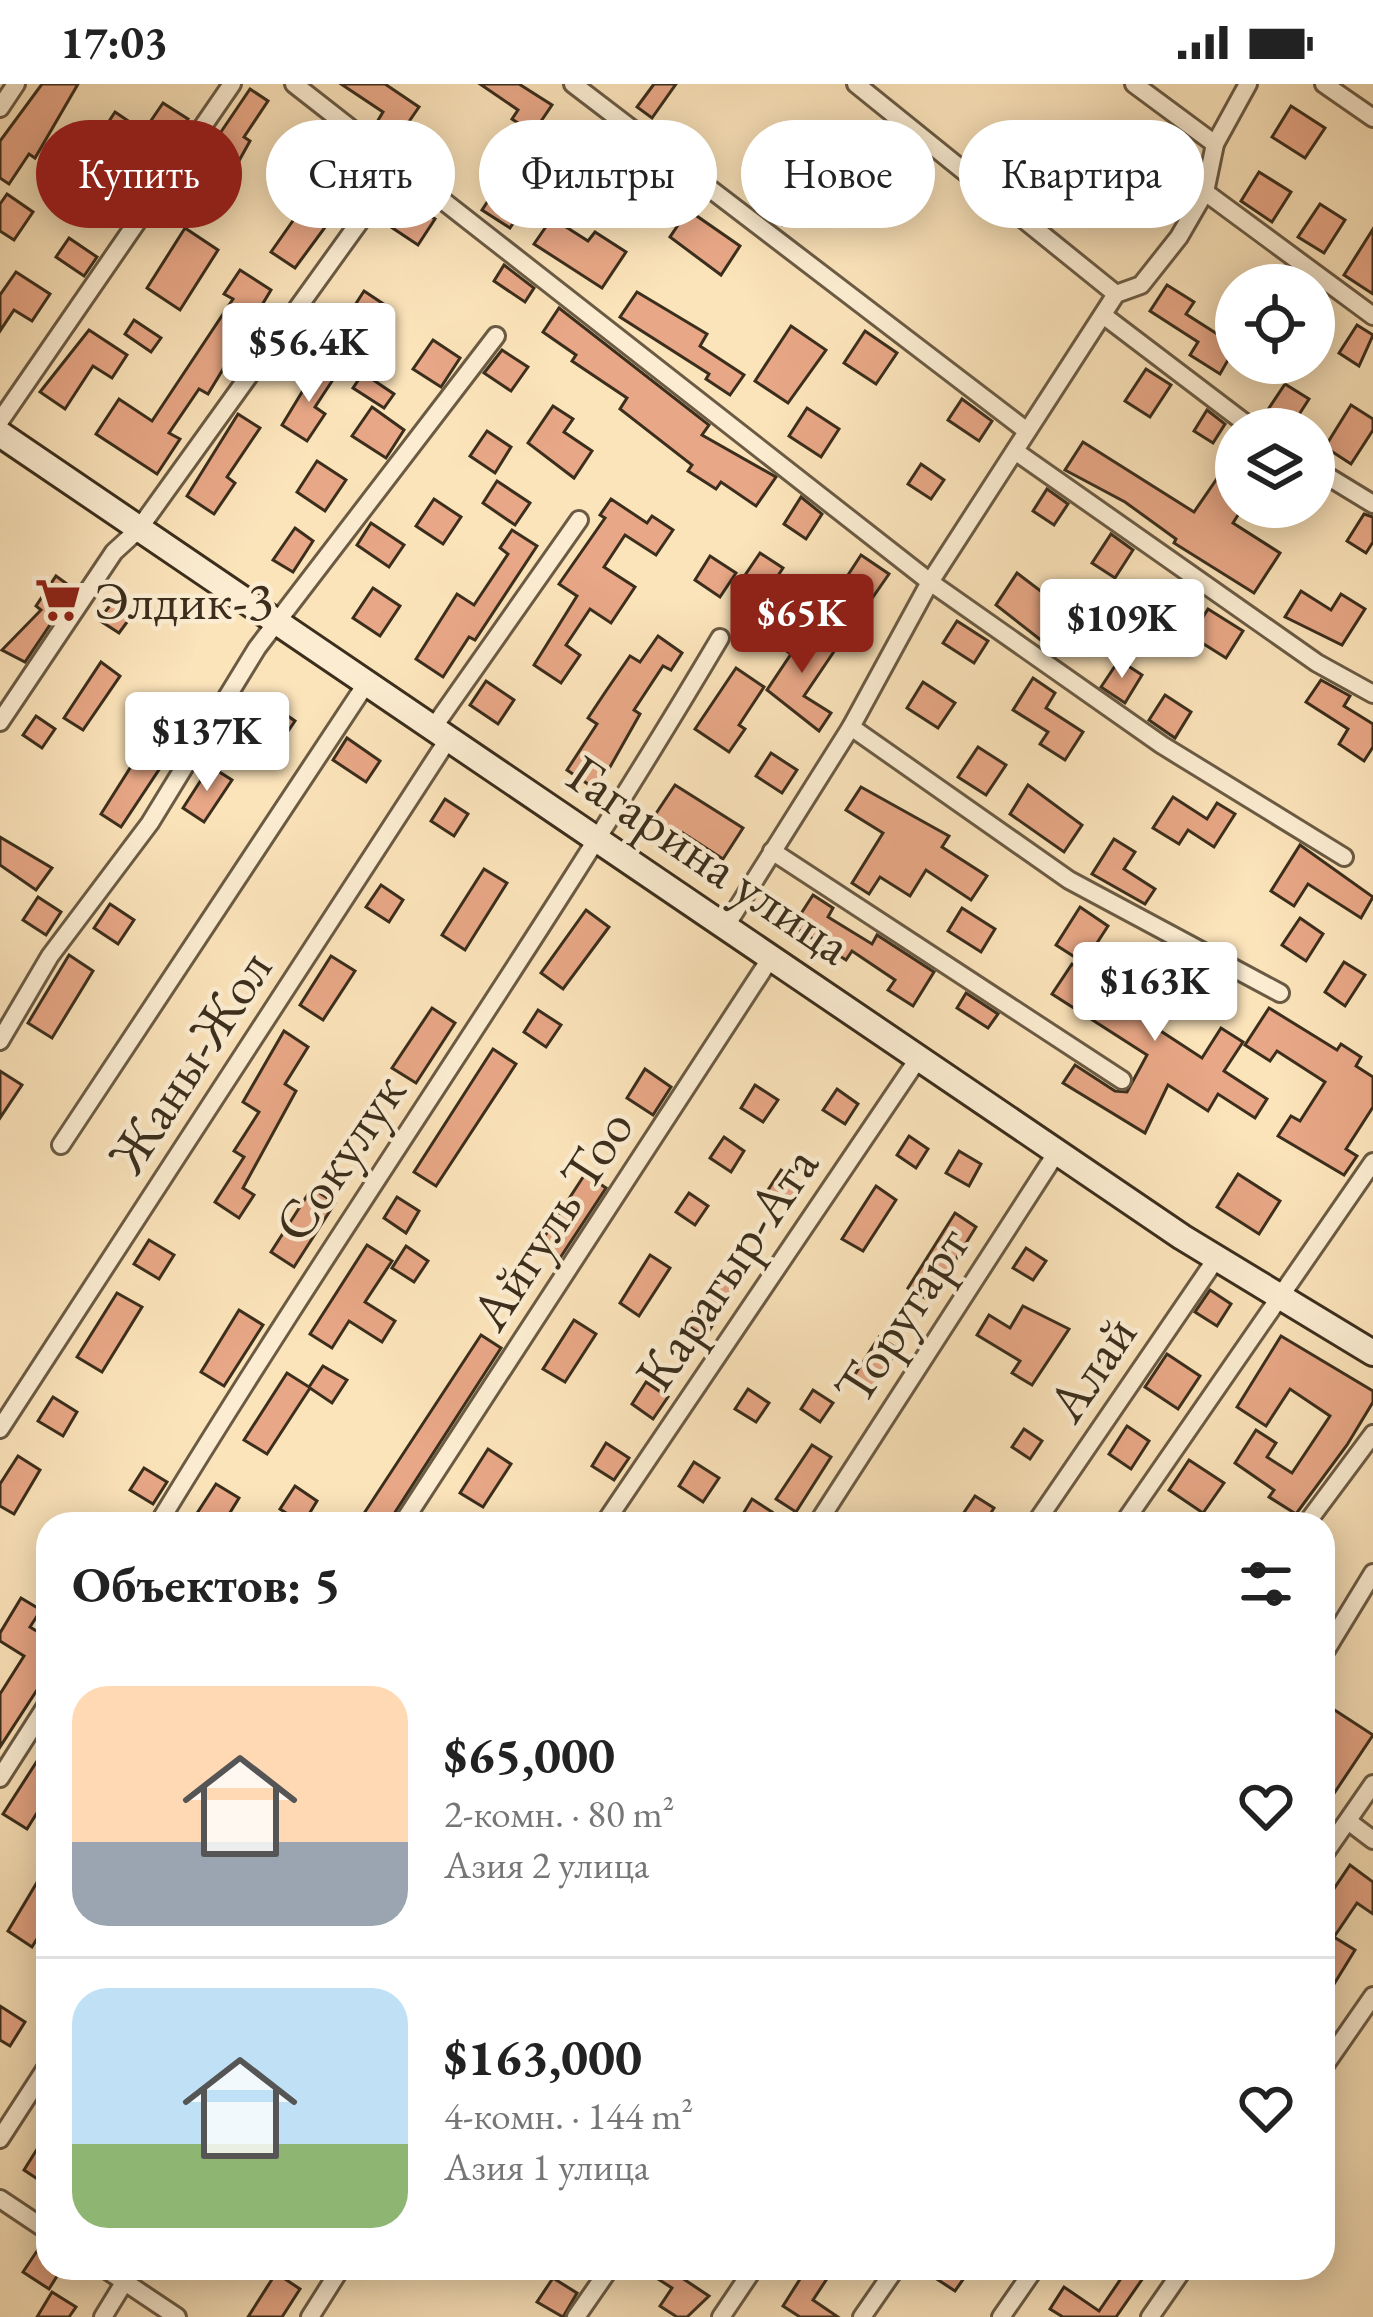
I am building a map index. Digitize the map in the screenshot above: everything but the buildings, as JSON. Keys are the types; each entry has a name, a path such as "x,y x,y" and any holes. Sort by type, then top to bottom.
{"main road":[{"name":"Гагарина улица","path":"0,434 1216,1259 1373,1353"}],"street":[{"path":"0,107 16,84"},
{"path":"0,421 232,84"},
{"path":"294,84 340,120"},
{"path":"573,84 1028,431"},
{"path":"856,84 1116,293"},
{"path":"1134,84 1215,143"},
{"path":"724,928 851,728 930,582 1116,293 1141,285 1205,192 1215,143 1248,84"},
{"path":"1324,84 1373,118"},
{"path":"1205,192 1373,316"},
{"path":"455,210 930,582 1162,745 1344,857"},
{"path":"0,722 114,552 138,530 355,228"},
{"path":"1103,315 1225,408"},
{"path":"0,1041 50,956 150,824 276,625 496,336"},
{"path":"1015,451 1317,663 1373,694"},
{"path":"1335,481 1373,505"},
{"name":"Жаны-Жол","path":"0,1429 579,520"},
{"name":"Сокулук","path":"165,1512 301,1289 597,842 720,638"},
{"path":"61,1145 366,684"},
{"path":"851,728 1070,880 1280,993"},
{"path":"772,850 1122,1080"},
{"name":"Айгуль Тоо","path":"410,1512 770,959"},
{"name":"Карагыр-Ата","path":"612,1512 918,1058"},
{"name":"Торугарт","path":"825,1512 1057,1152"},
{"path":"1132,1512 1373,1162"},
{"name":"Алай","path":"1043,1512 1216,1259"},
{"path":"1315,1512 1373,1434"},
{"path":"1335,1626 1373,1573"},
{"path":"0,1778 36,1722"},
{"path":"1335,1839 1373,1784"},
{"path":"1348,1821 1373,1840"},
{"path":"1335,2051 1373,1996"},
{"path":"0,2139 36,2084"},
{"path":"0,2199 36,2223"},
{"path":"103,2317 126,2280"},
{"path":"135,2280 177,2317"},
{"path":"310,2317 333,2280"},
{"path":"576,2317 602,2280"},
{"path":"721,2317 746,2280"},
{"path":"862,2317 888,2280"},
{"path":"1001,2317 1027,2280"},
{"path":"1150,2317 1176,2280"}],"place":[{"name":"Элдик-3","path":"58,600"}]}
